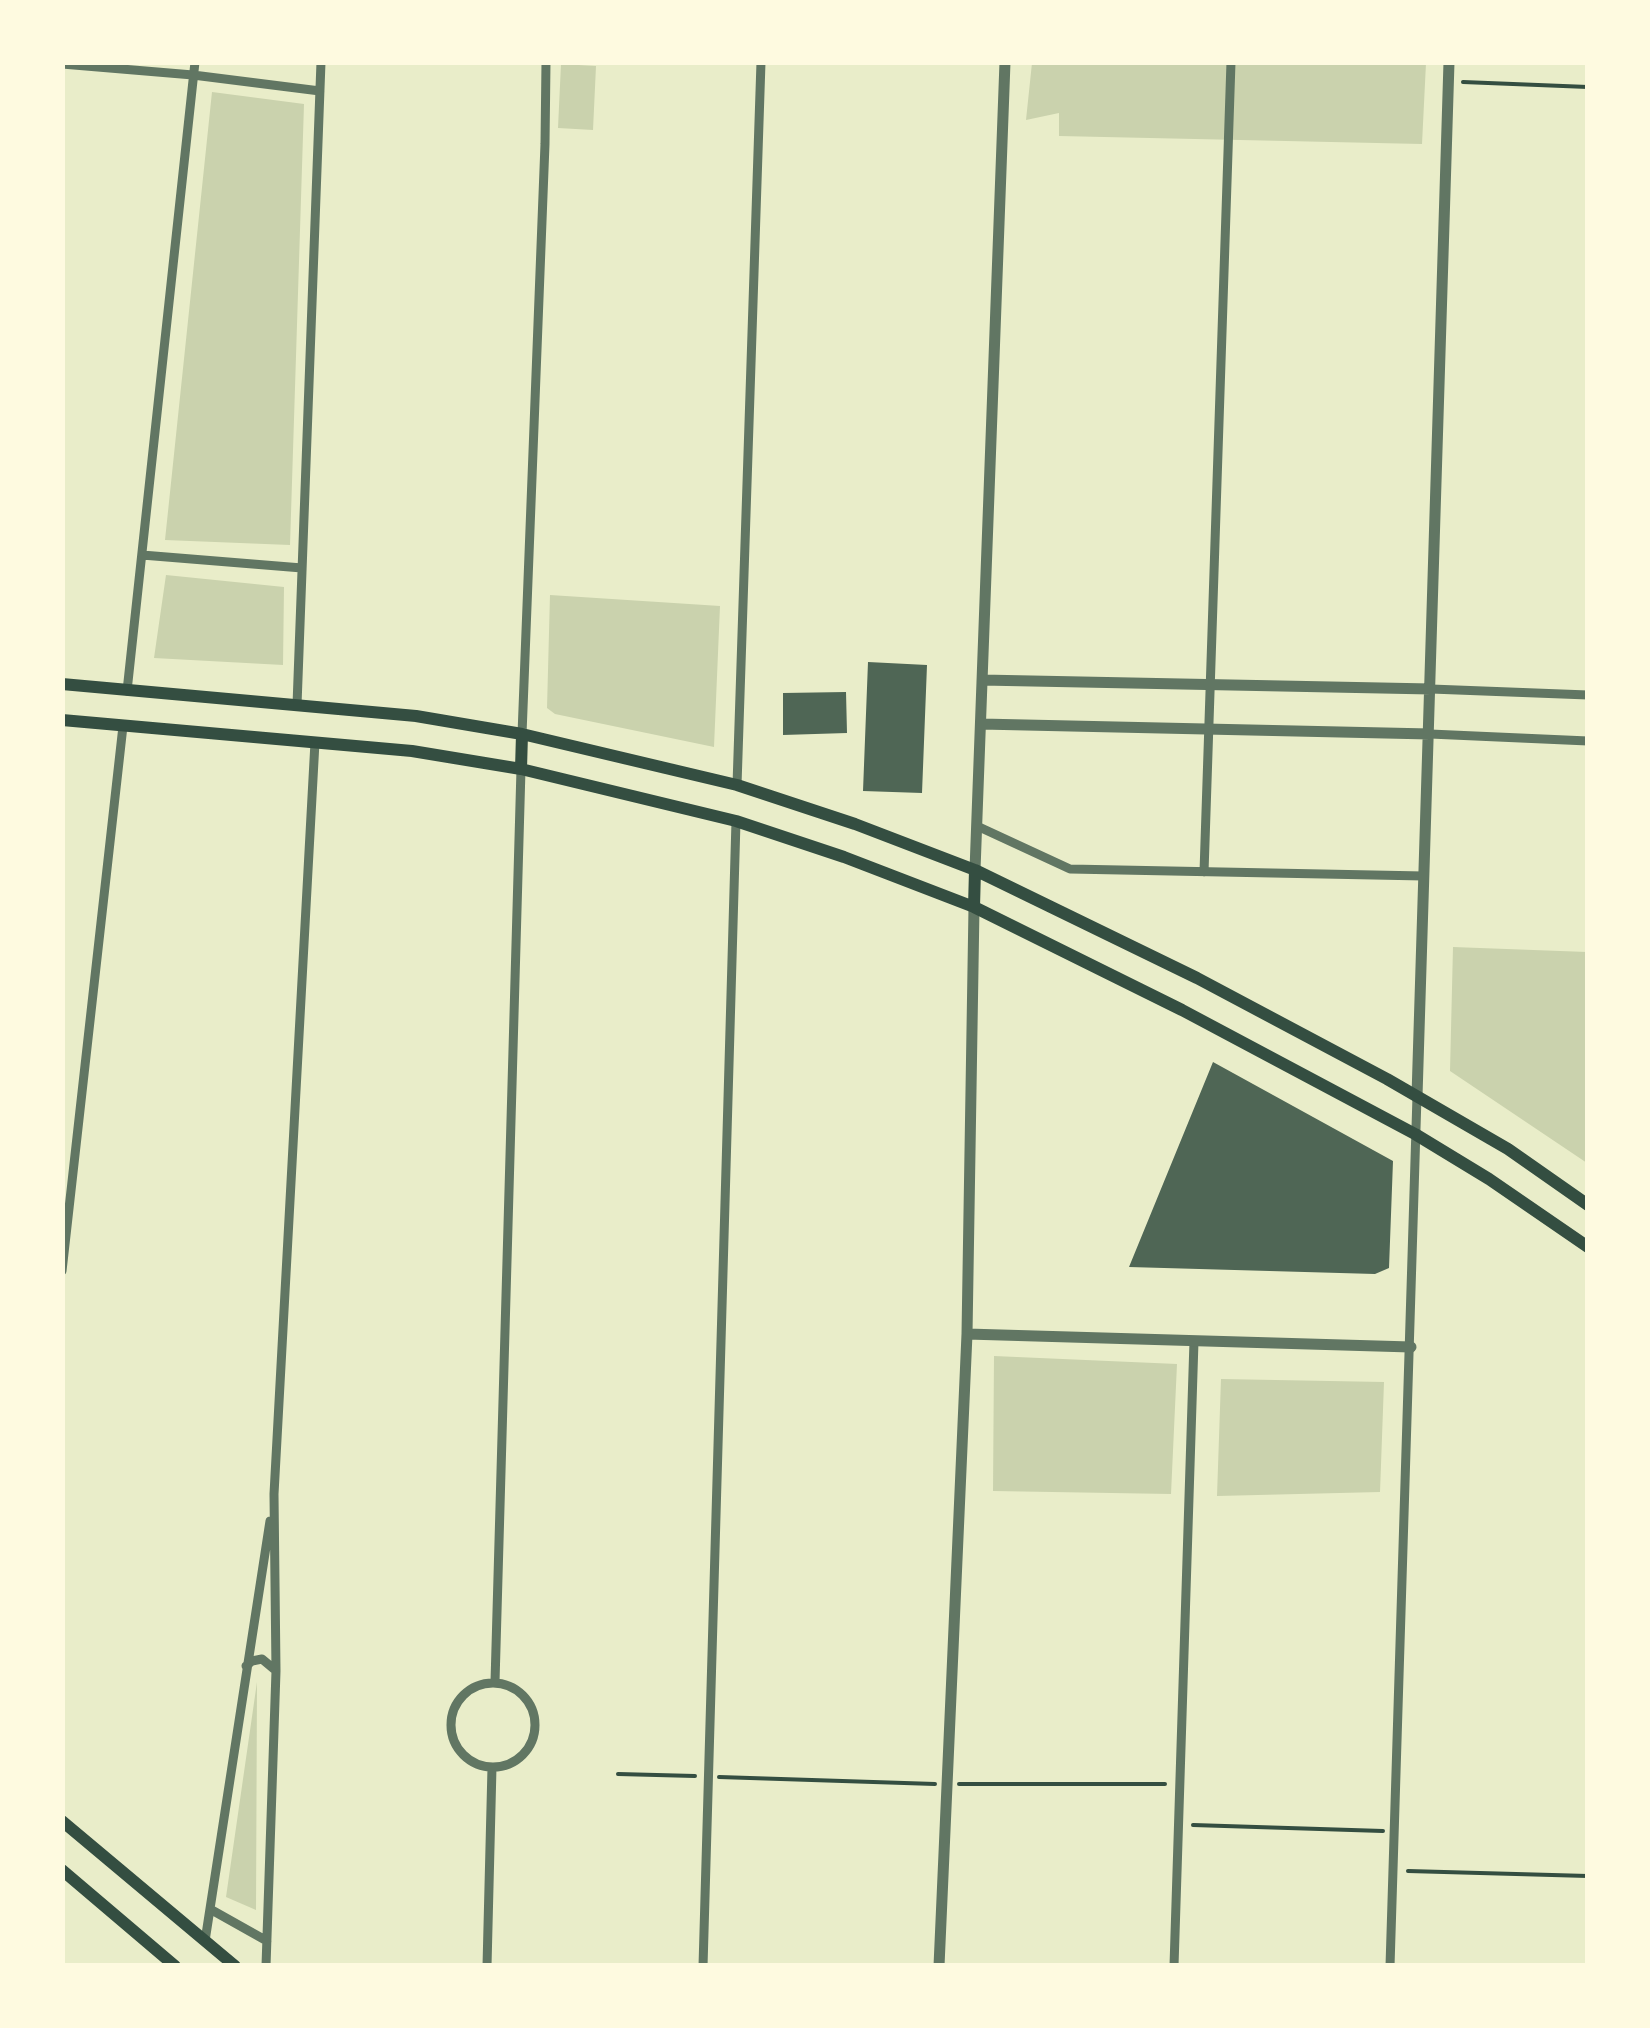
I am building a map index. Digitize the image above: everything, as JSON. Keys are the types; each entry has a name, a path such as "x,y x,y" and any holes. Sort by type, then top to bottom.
{"main road":[{"path":"62,684 416,716 522,734 737,785 855,824 976,870 1197,978 1417,1096 1508,1149 1588,1205"},
{"path":"62,720 412,751 521,769 736,821 844,857 974,907 1182,1010 1415,1134 1489,1178 1588,1247"},
{"path":"521,769 522,734"},
{"path":"974,907 976,870"},
{"path":"62,1821 235,1966"},
{"path":"62,1870 174,1965"}],"street":[{"path":"127,691 195,62"},
{"path":"297,705 321,62"},
{"path":"522,734 546,62"},
{"path":"737,785 761,62"},
{"path":"976,870 1005,62"},
{"path":"1204,872 1232,62"},
{"path":"1390,1966 1448,62"},
{"path":"62,64 194,74 320,91"},
{"path":"142,555 302,568"},
{"path":"982,680 1588,694"},
{"path":"980,724 1588,741"},
{"path":"62,1271 124,726"},
{"path":"266,1966 276,1671 274,1494 315,742"},
{"path":"495,1682 521,769"},
{"path":"704,1966 736,821"},
{"path":"977,826 1070,869 1424,876"},
{"path":"939,1966 966,1334 974,907"},
{"path":"966,1334 1410,1348"},
{"path":"1174,1966 1194,1341"},
{"path":"206,1941 274,1494"},
{"path":"246,1667 252,1660 262,1659 276,1671"},
{"path":"495,1682 524,1696 535,1715 536,1726 523,1756 492,1768 462,1754 451,1724 457,1702 464,1694 473,1687 495,1682"},
{"path":"487,1966 492,1768"},
{"path":"210,1909 267,1942"}],"path":[{"path":"1448,81 1588,87"},
{"path":"618,1774 947,1784 1180,1784"},
{"path":"1178,1824 1394,1831"},
{"path":"1393,1870 1588,1876"}],"green space":[{"path":"1032,63 1426,63 1422,144 1059,136 1059,113 1026,120"},
{"path":"561,64 596,66 593,130 558,128"},
{"path":"212,92 304,104 290,545 165,540"},
{"path":"166,575 284,587 283,665 154,658"},
{"path":"550,595 720,606 714,747 555,714 547,708"},
{"path":"1453,947 1587,952 1587,1163 1450,1071"},
{"path":"994,1356 1177,1364 1171,1494 993,1491"},
{"path":"1221,1379 1384,1382 1380,1492 1217,1496"},
{"path":"257,1682 256,1910 226,1897"}],"building":[{"path":"868,662 927,665 922,793 863,791"},
{"path":"846,692 847,733 783,735 783,693"},
{"path":"1213,1062 1393,1161 1389,1268 1375,1274 1129,1267"}]}
